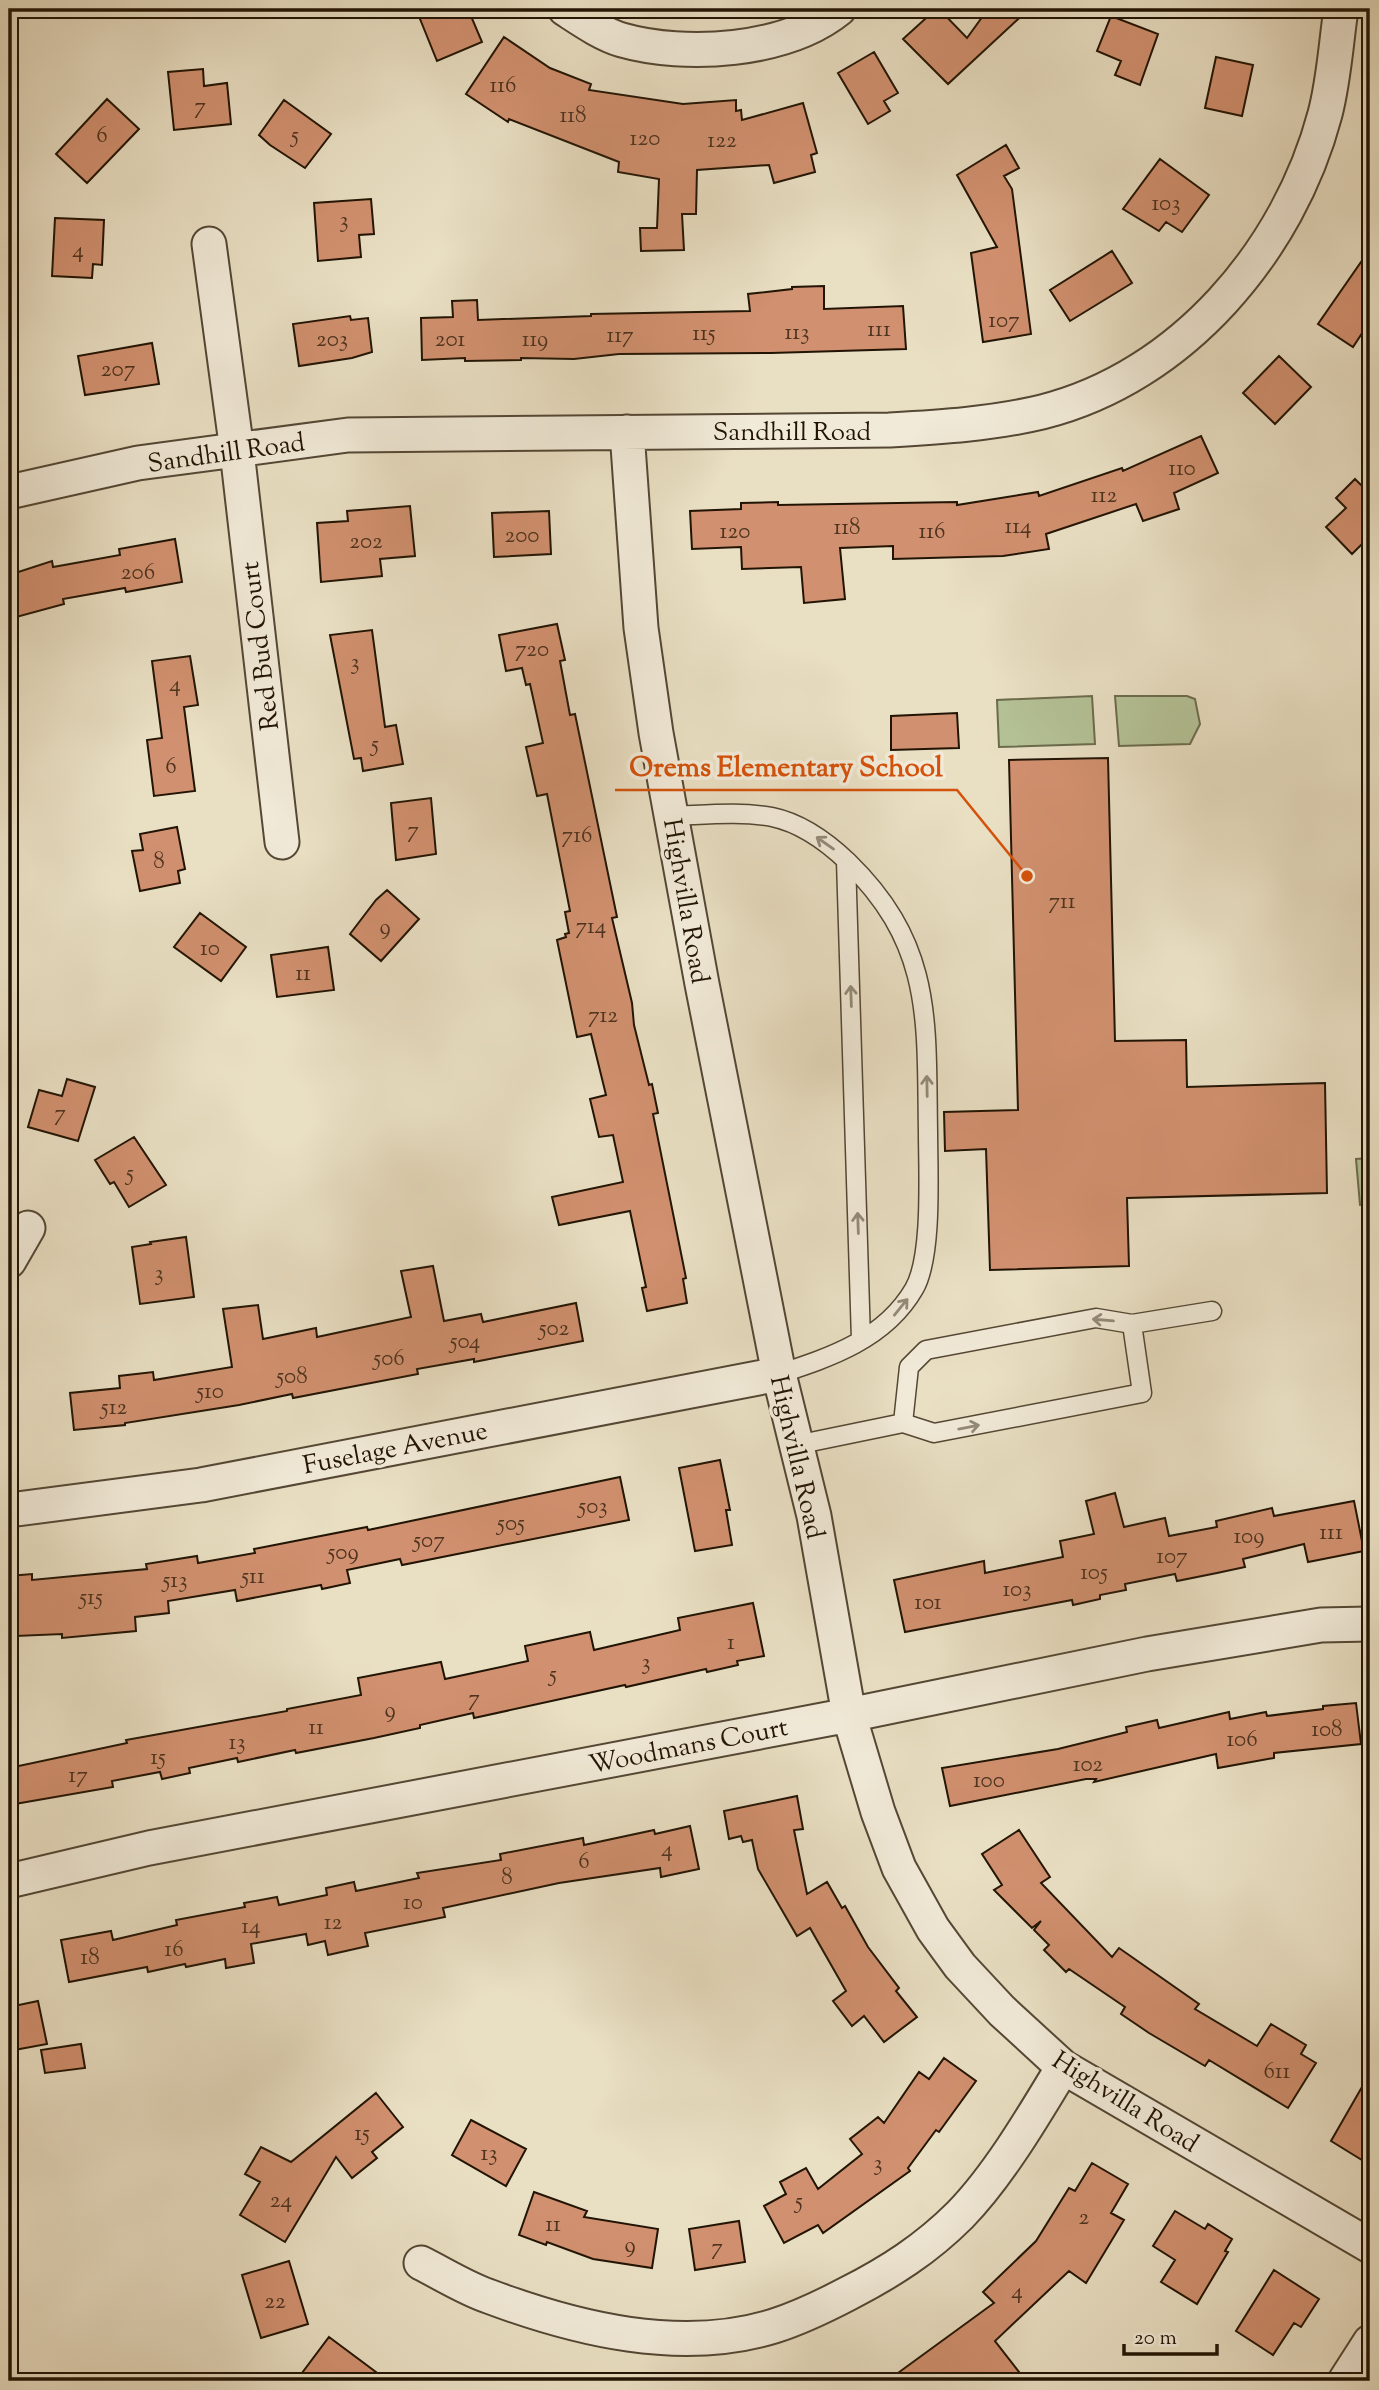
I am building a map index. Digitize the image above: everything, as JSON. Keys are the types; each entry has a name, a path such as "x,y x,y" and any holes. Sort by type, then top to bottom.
{"street":[{"path":"565,9 584,22 620,39 667,48 755,45 792,35 839,9"},
{"name":"Sandhill Road","path":"9,492 138,463 348,435 889,430 972,425 1043,412 1112,387 1188,335 1226,300 1266,246 1302,179 1325,113 1341,9"},
{"name":"Red Bud Court","path":"209,244 237,451 282,842"},
{"name":"Highvilla Road","path":"627,432 636,526 641,628 671,816 779,1374 814,1516 849,1715 898,1868 933,1929 960,1966 1002,2011 1063,2067 1370,2246"},
{"path":"9,1261 29,1228"},
{"name":"Fuselage Avenue","path":"9,1510 201,1485 779,1374"},
{"name":"Woodmans Court","path":"9,1881 149,1848 849,1715 1147,1654 1321,1625 1370,1624"},
{"path":"421,2263 486,2296 572,2323 642,2336 692,2339 773,2326 823,2306 924,2249 962,2213 997,2168 1063,2067"},
{"path":"1345,2381 1370,2342"}],"lane":[{"path":"671,816 744,814 772,817 800,826 846,861 869,883 892,915 918,971 927,1068 928,1170 925,1258 915,1287 898,1312 878,1331 825,1359 779,1374"},
{"path":"846,861 861,1340"},
{"path":"903,1423 909,1367 926,1350 1096,1318 1132,1324 1212,1311"},
{"path":"796,1445 903,1423 934,1433 1142,1393 1132,1324"}],"green space":[{"path":"1092,696 1095,744 999,747 997,700"},
{"path":"1115,696 1187,696 1195,699 1200,724 1190,744 1119,746"},
{"path":"1370,1158 1370,1204 1360,1205 1356,1159"}],"building":[{"path":"416,9 468,9 482,42 437,61"},
{"path":"936,9 967,38 988,9 1029,9 948,84 903,39"},
{"path":"1111,16 1158,34 1140,85 1115,75 1121,61 1097,51"},
{"path":"504,37 550,68 591,84 589,90 683,104 736,100 736,111 741,110 742,120 803,103 817,153 811,155 815,172 774,183 769,165 697,170 696,214 682,214 684,250 641,251 640,228 657,228 659,179 618,172 619,162 509,119 508,122 466,94"},
{"path":"874,52 898,93 884,101 890,111 868,124 838,73"},
{"path":"1216,57 1253,65 1242,116 1205,108"},
{"path":"203,69 204,86 227,83 231,124 174,130 168,72"},
{"path":"107,99 139,129 87,183 56,154"},
{"path":"284,100 331,134 305,168 259,135"},
{"path":"1006,145 1019,168 1004,176 1012,189 1031,334 983,342 971,253 997,247 957,175"},
{"path":"1160,159 1209,195 1182,232 1166,222 1159,231 1123,209"},
{"path":"371,199 374,234 359,235 361,257 318,261 314,203"},
{"path":"55,218 104,220 102,265 93,264 92,278 52,276"},
{"path":"1370,249 1370,321 1353,347 1318,324"},
{"path":"1112,251 1132,283 1070,321 1050,290"},
{"path":"824,286 824,309 903,306 906,349 619,354 574,359 422,360 421,318 453,317 452,301 477,300 478,320 591,314 750,311 748,294 792,287"},
{"path":"350,316 351,320 368,318 372,352 352,358 299,366 293,324"},
{"path":"152,343 159,384 85,395 78,356"},
{"path":"1279,356 1311,387 1275,424 1243,393"},
{"path":"1201,436 1218,473 1174,493 1179,509 1143,521 1136,504 1046,534 1049,549 1003,556 893,559 893,546 840,548 845,599 804,603 801,567 742,569 741,547 692,549 690,511 741,509 741,503 778,502 778,505 957,502 957,505 1038,492 1039,496 1122,468 1123,471"},
{"path":"1355,479 1365,489 1370,485 1370,536 1352,554 1326,527 1346,508 1336,498"},
{"path":"410,506 415,556 380,559 382,576 321,582 317,523 348,521 347,511"},
{"path":"549,511 551,554 494,557 492,513"},
{"path":"175,539 182,582 126,592 125,588 63,599 64,604 9,619 9,575 52,561 53,567 120,555 119,549"},
{"path":"557,624 565,660 560,661 570,715 575,714 617,917 612,918 632,1003 634,1025 658,1113 653,1114 686,1278 683,1279 687,1303 647,1311 642,1288 646,1287 630,1211 559,1225 552,1197 623,1182 613,1135 599,1137 590,1099 606,1095 591,1034 577,1037 557,940 569,933 565,912 570,911 547,794 537,796 526,747 543,743 530,684 526,685 522,668 506,671 499,635"},
{"path":"372,630 385,727 396,725 403,764 363,771 361,758 354,759 330,635"},
{"path":"190,656 198,705 184,707 195,791 154,796 147,740 162,738 152,661"},
{"path":"957,713 959,748 891,750 891,716"},
{"path":"1108,758 1115,1041 1186,1040 1187,1087 1325,1083 1327,1193 1127,1198 1129,1266 990,1270 986,1149 945,1151 944,1112 1018,1110 1009,760"},
{"path":"431,798 436,854 396,860 391,803"},
{"path":"177,827 185,869 178,871 180,883 140,891 132,851 143,850 140,834"},
{"path":"387,890 419,919 381,961 350,934"},
{"path":"200,913 246,947 221,981 174,947"},
{"path":"328,947 334,990 277,997 271,955"},
{"path":"67,1079 95,1087 78,1141 28,1127 39,1090 62,1096"},
{"path":"134,1137 166,1185 129,1207 114,1182 110,1184 95,1160"},
{"path":"186,1237 194,1297 140,1304 132,1247"},
{"path":"433,1266 444,1321 481,1314 483,1322 576,1303 583,1341 474,1362 474,1359 417,1369 418,1374 293,1398 292,1394 125,1425 74,1430 70,1393 120,1388 119,1376 153,1372 154,1380 232,1367 223,1309 258,1305 263,1339 316,1328 317,1337 411,1317 401,1271"},
{"path":"720,1460 730,1510 726,1510 732,1545 695,1551 679,1468"},
{"path":"620,1477 629,1520 402,1565 400,1559 347,1570 350,1583 322,1589 321,1585 237,1601 235,1590 168,1601 169,1613 135,1617 136,1631 62,1638 62,1634 16,1636 15,1616 9,1616 9,1576 32,1574 32,1580 147,1569 146,1564 197,1556 198,1563 255,1553 254,1549 367,1527 368,1530"},
{"path":"1115,1493 1124,1527 1165,1518 1169,1536 1217,1527 1216,1521 1272,1508 1274,1516 1354,1501 1364,1551 1308,1562 1304,1544 1243,1559 1245,1567 1177,1581 1175,1574 1125,1584 1126,1590 1100,1595 1100,1599 1073,1605 1072,1600 905,1632 894,1580 984,1561 985,1573 1063,1557 1060,1541 1094,1534 1086,1501"},
{"path":"753,1603 764,1656 737,1661 738,1665 707,1672 706,1669 626,1687 625,1685 474,1718 473,1713 420,1725 420,1728 296,1753 295,1750 238,1762 237,1758 189,1768 190,1773 162,1779 160,1772 112,1781 113,1787 9,1805 9,1768 127,1743 126,1740 361,1695 358,1678 441,1662 445,1679 528,1661 525,1646 590,1632 594,1650 680,1630 678,1618"},
{"path":"1356,1703 1361,1744 1274,1753 1274,1758 1218,1768 1216,1754 1094,1782 1096,1779 1086,1779 950,1806 942,1768 1058,1749 1127,1732 1126,1727 1157,1720 1159,1728 1229,1712 1230,1719 1266,1712 1267,1716"},
{"path":"797,1796 803,1829 794,1830 807,1894 827,1882 842,1908 845,1906 868,1947 899,1988 896,1991 917,2017 884,2042 864,2016 852,2026 833,2001 846,1991 810,1928 797,1936 758,1869 752,1840 743,1842 741,1836 729,1839 724,1811"},
{"path":"690,1826 699,1869 661,1877 660,1868 559,1883 443,1908 445,1917 365,1933 368,1946 328,1955 325,1941 308,1945 306,1934 251,1944 254,1963 226,1968 225,1959 148,1972 147,1967 69,1982 61,1940 111,1931 113,1940 177,1925 176,1920 245,1907 244,1903 277,1897 279,1905 327,1895 326,1888 354,1882 356,1891 419,1878 417,1873 501,1860 500,1854 583,1838 584,1845 654,1830 655,1834"},
{"path":"1019,1830 1050,1877 1041,1883 1112,1957 1119,1948 1199,2004 1195,2009 1257,2046 1271,2024 1306,2045 1301,2054 1316,2063 1288,2108 1209,2060 1205,2066 1149,2033 1121,2014 1125,2007 1069,1969 1066,1972 1044,1950 1049,1945 1034,1930 1041,1921 1032,1928 994,1890 1002,1885 982,1854"},
{"path":"38,2001 47,2044 9,2051 9,2007"},
{"path":"81,2044 85,2068 45,2073 41,2050"},
{"path":"944,2058 976,2081 939,2132 936,2130 908,2168 910,2171 823,2233 818,2225 784,2243 764,2206 786,2194 780,2182 806,2168 818,2189 862,2154 850,2139 878,2117 884,2123 919,2072 929,2079"},
{"path":"1370,2073 1370,2165 1331,2141"},
{"path":"376,2093 403,2127 372,2152 377,2158 352,2178 336,2157 285,2242 240,2215 260,2182 245,2174 261,2147 291,2162"},
{"path":"471,2120 526,2149 506,2186 452,2155"},
{"path":"1092,2163 1128,2184 1111,2213 1124,2220 1086,2283 1069,2271 995,2341 1026,2381 887,2381 994,2303 983,2292 1036,2241 1069,2188 1075,2191"},
{"path":"534,2192 587,2211 584,2217 658,2229 652,2268 593,2259 519,2235"},
{"path":"1175,2211 1205,2229 1208,2224 1232,2239 1225,2251 1228,2252 1197,2304 1161,2282 1175,2260 1153,2246"},
{"path":"739,2221 745,2262 695,2270 689,2229"},
{"path":"289,2261 308,2324 261,2338 242,2275"},
{"path":"1274,2270 1319,2299 1301,2327 1294,2323 1273,2355 1236,2331"},
{"path":"329,2337 388,2381 296,2381"}],"place":[{"name":"Orems Elementary School","path":"1027,876"}]}
